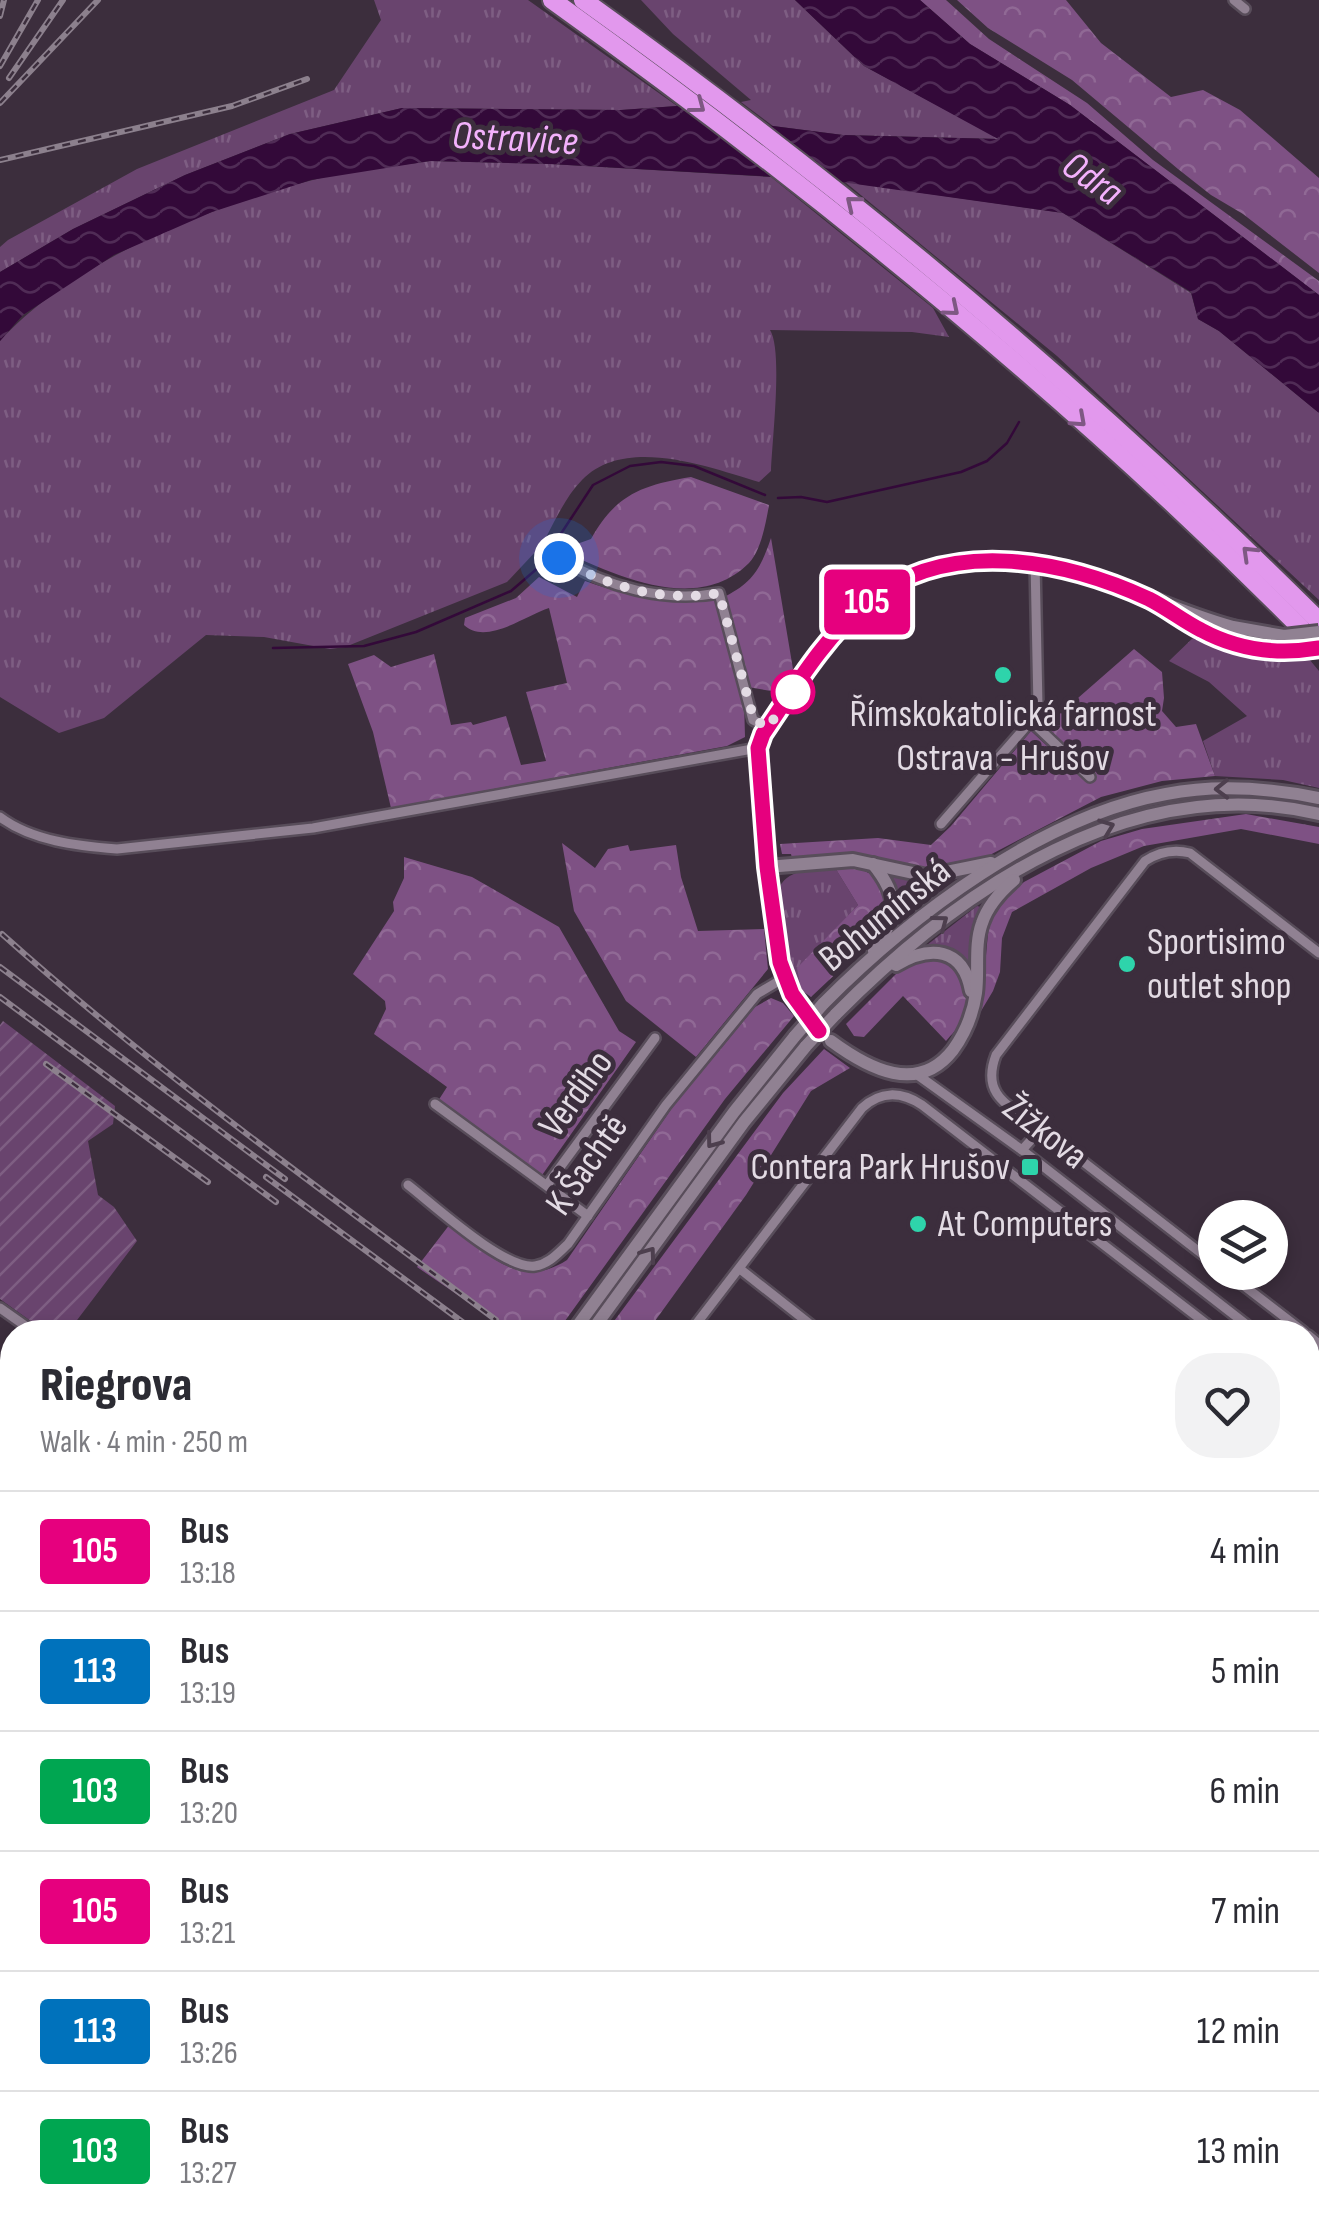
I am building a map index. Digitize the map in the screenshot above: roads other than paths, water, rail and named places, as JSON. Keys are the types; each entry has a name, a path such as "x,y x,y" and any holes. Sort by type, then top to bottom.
{"highway":[{"path":"552,0 816,197 1006,354 1313,627"},
{"path":"583,0 828,183 1008,332 1165,471 1313,627"}],"main road":[{"path":"801,1008 784,978 767,867 758,748 768,727 845,623 880,592 907,579 952,566 1035,562 1086,574 1233,627 1274,636 1313,627"},
{"path":"1152,600 1200,630 1247,648 1288,652 1319,648"},
{"name":"Bohumínská","path":"583,1320 794,1036 855,972 935,907 1014,855 1096,816 1166,794 1244,788 1319,798"},
{"name":"Bohumínská","path":"600,1320 744,1122 806,1046 866,984 944,920 1050,854 1113,824 1179,808 1254,804 1319,814"},
{"path":"919,1076 935,1069 968,1026 973,1009 978,938 988,909 1010,883 1050,854"},
{"path":"767,867 829,860 873,864 927,876 974,869 1014,855"},
{"path":"855,972 881,941 894,905 890,887 873,864"},
{"path":"866,984 915,955 936,952 960,965 970,984 973,1009"},
{"name":"Žižkova","path":"830,1041 863,1061 919,1076"}],"street":[{"path":"1234,0 1245,10"},
{"path":"559,558 615,584 645,592 687,597 719,593 754,720 768,727"},
{"path":"941,824 1032,720 1038,707 1035,562"},
{"path":"1032,720 1090,777"},
{"path":"0,817 18,830 87,847 117,849 313,828 758,748"},
{"path":"1198,1251 993,1089 990,1078 996,1055 1145,861 1156,854 1180,850 1190,853 1319,953"},
{"name":"K Šachtě","path":"408,1185 504,1258 530,1267 546,1263 568,1244 666,1104 757,994 784,978"},
{"name":"Verdiho","path":"546,1186 655,1038"},
{"name":"Žižkova","path":"919,1076 1022,1150 1240,1320"},
{"path":"700,1320 862,1108 884,1095 902,1096 922,1105 1200,1320"},
{"name":"Verdiho","path":"435,1104 588,1216"},
{"path":"1022,1150 1041,1129"},
{"path":"1050,1206 1065,1186"},
{"path":"740,1269 805,1320"},
{"path":"1249,1290 1288,1320"}],"water":[{"path":"795,0 920,0 970,44 1070,105 1319,295 1319,413 1219,331 1198,319 1191,292 1063,213 827,180 550,164 430,161 311,180 212,212 114,255 23,315 0,341 0,272 73,229 185,175 290,134 402,108 621,110 677,106 773,126 843,135 998,139 864,66"}],"waterway":[{"path":"778,498 827,502 961,472 987,461 1007,443 1019,422"},
{"path":"273,648 364,646 416,632 511,591 539,567 593,485 630,466 661,462 694,466 765,495"}],"railway":[{"path":"0,16 4,0"},
{"path":"0,66 38,0"},
{"path":"9,78 63,0"},
{"path":"0,103 98,0"},
{"path":"0,160 232,106 307,79"},
{"path":"2,934 182,1084 496,1320"},
{"path":"0,967 285,1179"},
{"path":"0,997 276,1202"},
{"path":"46,1064 208,1182"},
{"path":"266,1177 460,1320"}],"place":[{"name":"Římskokatolická farnost Ostrava - Hrušov","path":"1003,675"},
{"name":"Sportisimo outlet shop","path":"1127,964"},
{"name":"Contera Park Hrušov","path":"1030,1167"},
{"name":"At Computers","path":"918,1224"}],"water label":[{"name":"Ostravice","path":"515,139"},
{"name":"Odra","path":"1092,179"}]}
